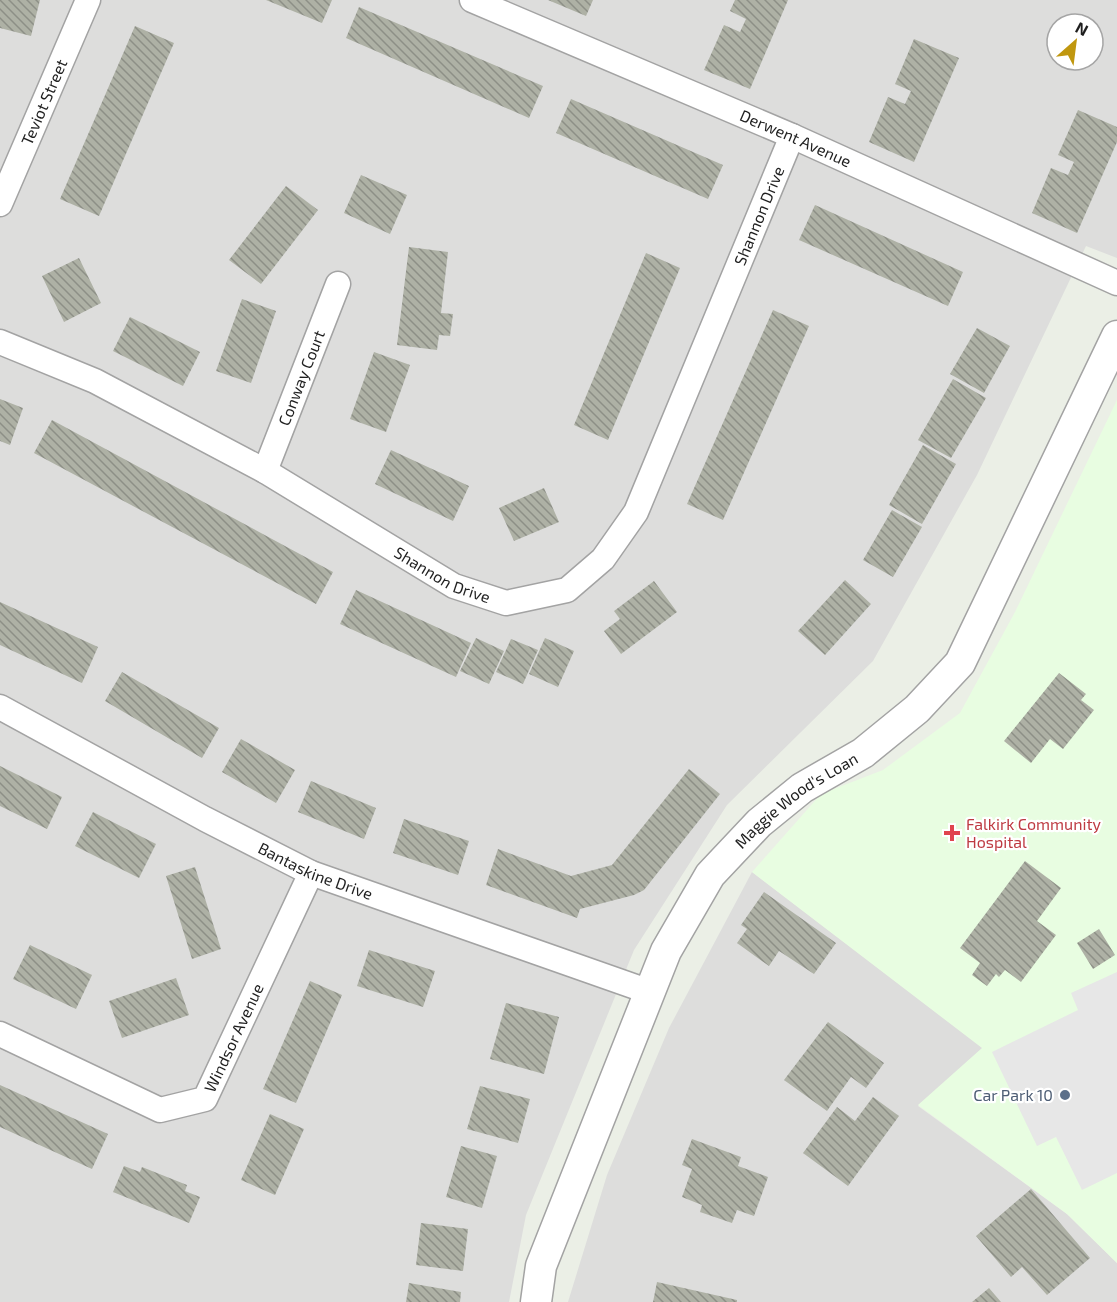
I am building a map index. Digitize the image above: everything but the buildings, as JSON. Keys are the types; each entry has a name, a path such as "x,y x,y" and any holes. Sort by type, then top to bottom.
{"street":[{"name":"Teviot Street","path":"0,204 88,0"},
{"name":"Derwent Avenue","path":"472,0 792,136 1117,283"},
{"name":"Shannon Drive","path":"0,342 95,381 265,471 454,586 506,603 567,590 603,560 636,512 792,136"},
{"name":"Conway Court","path":"265,471 338,284"},
{"name":"Maggie Wood's Loan","path":"536,1302 542,1266 671,940 710,875 759,823 802,788 863,753 917,709 960,663 1117,336"},
{"name":"Bantaskine Drive","path":"0,707 205,819 311,873 650,992"},
{"name":"Windsor Avenue","path":"0,1034 160,1110 205,1099 311,873"}],"shaded area":[{"path":"0,0 1117,0 1117,258 1086,246 977,475 873,661 727,805 634,950 526,1215 509,1302 0,1302"},
{"name":"Falkirk Community Hospital","path":"1117,400 1117,1263 1067,1214 918,1105 982,1048 752,872 821,794 883,770 960,713 1015,612"},
{"path":"752,872 983,1048 918,1106 1067,1214 1117,1263 1117,1302 568,1302 607,1175 669,1028"},
{"name":"Car Park 10","path":"1117,972 1117,1173 1082,1190 1056,1137 1037,1146 992,1052 1078,1010 1071,993"}],"place":[{"name":"Falkirk Community Hospital","path":"952,833"},
{"name":"Car Park 10","path":"1065,1095"}]}
